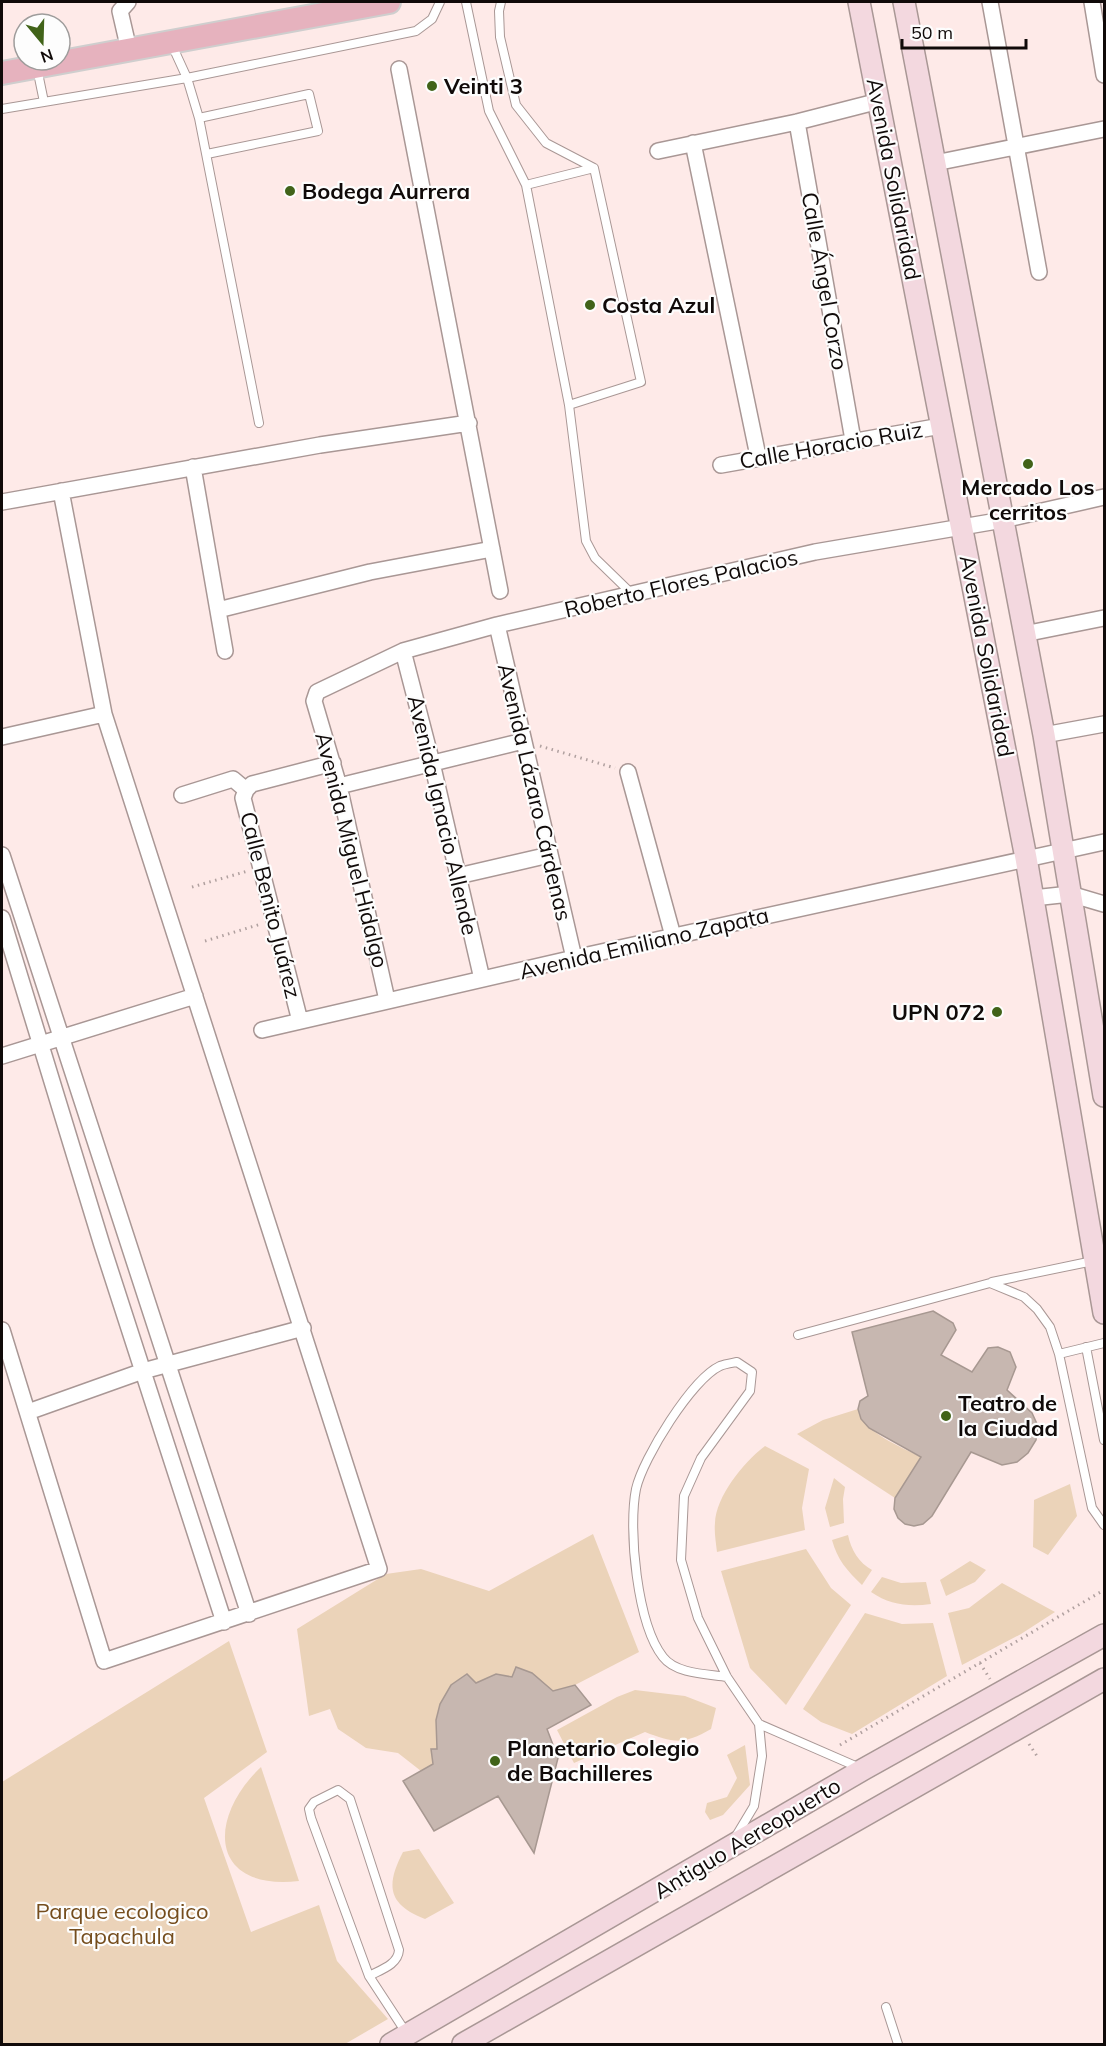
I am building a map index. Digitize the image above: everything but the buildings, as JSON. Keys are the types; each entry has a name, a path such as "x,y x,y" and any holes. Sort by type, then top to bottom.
{"main road":[{"path":"72,61 388,2"},
{"name":"Avenida Solidaridad","path":"859,2 1096,1222 1093,1261 1104,1313"},
{"name":"Avenida Solidaridad","path":"904,2 1044,735 1070,894 1099,1036 1104,1095"},
{"name":"Antiguo Aereopuerto","path":"400,2040 728,1851 864,1769 1104,1635"},
{"name":"Antiguo Aereopuerto","path":"463,2044 1104,1679"},
{"path":"575,1940 593,1969"}],"street":[{"path":"990,2 1039,272"},
{"path":"1092,2 1104,75"},
{"path":"122,5 129,50"},
{"path":"399,69 500,591"},
{"path":"658,151 797,122 879,101"},
{"name":"Calle Ángel Corzo","path":"797,122 853,440"},
{"path":"935,163 1104,129"},
{"path":"693,143 758,456"},
{"path":"2,502 193,467 469,423"},
{"name":"Calle Horacio Ruiz","path":"721,465 758,456 941,426"},
{"path":"193,467 225,651"},
{"path":"2,1330 104,1661 379,1569 104,714 61,491"},
{"name":"Roberto Flores Palacios","path":"403,651 497,625 815,552 1003,520 1104,498"},
{"path":"218,610 370,572 492,549"},
{"path":"1024,634 1104,618"},
{"name":"Avenida Lázaro Cárdenas","path":"497,625 574,958"},
{"name":"Avenida Miguel Hidalgo","path":"387,1000 339,786 314,701 317,692 403,651"},
{"name":"Avenida Ignacio Allende","path":"403,651 432,763 482,980"},
{"path":"2,737 104,714"},
{"path":"1044,735 1104,724"},
{"path":"339,786 523,741"},
{"path":"182,795 233,780 246,790 252,784 333,763"},
{"path":"628,772 673,936"},
{"name":"Calle Benito Juárez","path":"246,790 243,798 300,1021"},
{"name":"Avenida Emiliano Zapata","path":"262,1030 574,958 1104,842"},
{"path":"2,855 249,1614"},
{"path":"458,876 549,855"},
{"path":"1033,898 1070,894 1104,904"},
{"path":"2,918 224,1622"},
{"path":"2,1056 195,996"},
{"path":"28,1412 143,1371 303,1328"}],"lane":[{"path":"2,109 187,78 416,31 432,19 440,2"},
{"path":"466,2 489,111 526,185 569,405 586,541 595,558 632,595"},
{"path":"501,2 500,37 516,105 546,143 594,168"},
{"path":"171,42 187,78 199,118 259,423"},
{"path":"38,72 44,102"},
{"path":"199,118 309,94 318,131 207,154"},
{"path":"526,185 594,168"},
{"path":"569,405 641,382 594,168"},
{"path":"798,1335 990,1283 1093,1261"},
{"path":"990,1283 1024,1297 1037,1309 1050,1327 1059,1354 1092,1508 1104,1525"},
{"path":"1059,1354 1104,1343"},
{"path":"1086,1347 1104,1440"},
{"path":"727,1677 684,1670 663,1658 639,1598 635,1558 636,1489 652,1447 692,1390 719,1366 737,1362 752,1372 750,1391 701,1458 684,1496 681,1560 698,1618 727,1677 759,1724 762,1756 754,1806 728,1851"},
{"path":"759,1724 864,1769"},
{"path":"369,1976 393,1963 399,1957 399,1950 350,1799 338,1791 314,1802 309,1809 369,1976 400,2040"},
{"path":"886,2007 898,2044"}],"path":[{"path":"523,741 628,772"},
{"path":"192,887 261,867"},
{"path":"205,941 274,921"},
{"path":"826,1754 1104,1590"}],"green space":[{"path":"858,1409 862,1418 875,1432 921,1457 895,1498 797,1434 823,1420"},
{"path":"765,1446 809,1469 802,1508 805,1530 717,1552 715,1526 720,1502 740,1470"},
{"path":"834,1478 845,1487 844,1523 830,1527 825,1508"},
{"path":"1070,1484 1077,1516 1048,1555 1033,1547 1034,1500"},
{"path":"593,1534 639,1652 575,1685 553,1691 516,1667 512,1677 496,1674 476,1683 466,1674 457,1681 444,1698 436,1726 440,1749 431,1749 433,1764 421,1771 398,1753 366,1748 338,1729 330,1709 309,1716 297,1629 386,1574 421,1569 489,1591"},
{"path":"848,1535 856,1556 872,1570 862,1585 843,1564 832,1540"},
{"path":"806,1549 831,1588 851,1605 786,1705 750,1668 721,1571"},
{"path":"970,1561 986,1570 975,1582 946,1596 940,1580"},
{"path":"882,1577 901,1583 926,1582 931,1604 900,1604 885,1600 871,1592"},
{"path":"1002,1583 1055,1612 1021,1634 962,1665 948,1613 969,1608"},
{"path":"865,1613 902,1624 933,1623 947,1676 852,1734 821,1722 803,1709"},
{"name":"Parque ecologico Tapachula","path":"229,1641 267,1752 204,1798 251,1932 319,1905 337,1961 388,2019 345,2044 2,2044 2,1782"},
{"path":"635,1690 685,1696 716,1708 711,1729 693,1738 678,1741 645,1732 574,1763 557,1730 617,1697"},
{"path":"745,1745 750,1785 723,1815 710,1820 705,1812 707,1803 727,1797 737,1778 727,1755"},
{"path":"261,1767 299,1881 269,1881 248,1875 233,1863 226,1847 226,1828 231,1808 243,1787"},
{"path":"419,1849 454,1903 425,1919 403,1907 393,1892 392,1884 403,1852"}],"place":[{"name":"Veinti 3","path":"432,86"},
{"name":"Bodega Aurrera","path":"290,191"},
{"name":"Costa Azul","path":"590,305"},
{"name":"Mercado Los cerritos","path":"1028,464"},
{"name":"UPN 072","path":"997,1012"},
{"name":"Teatro de la Ciudad","path":"946,1416"},
{"name":"Planetario Colegio de Bachilleres","path":"495,1761"}]}
